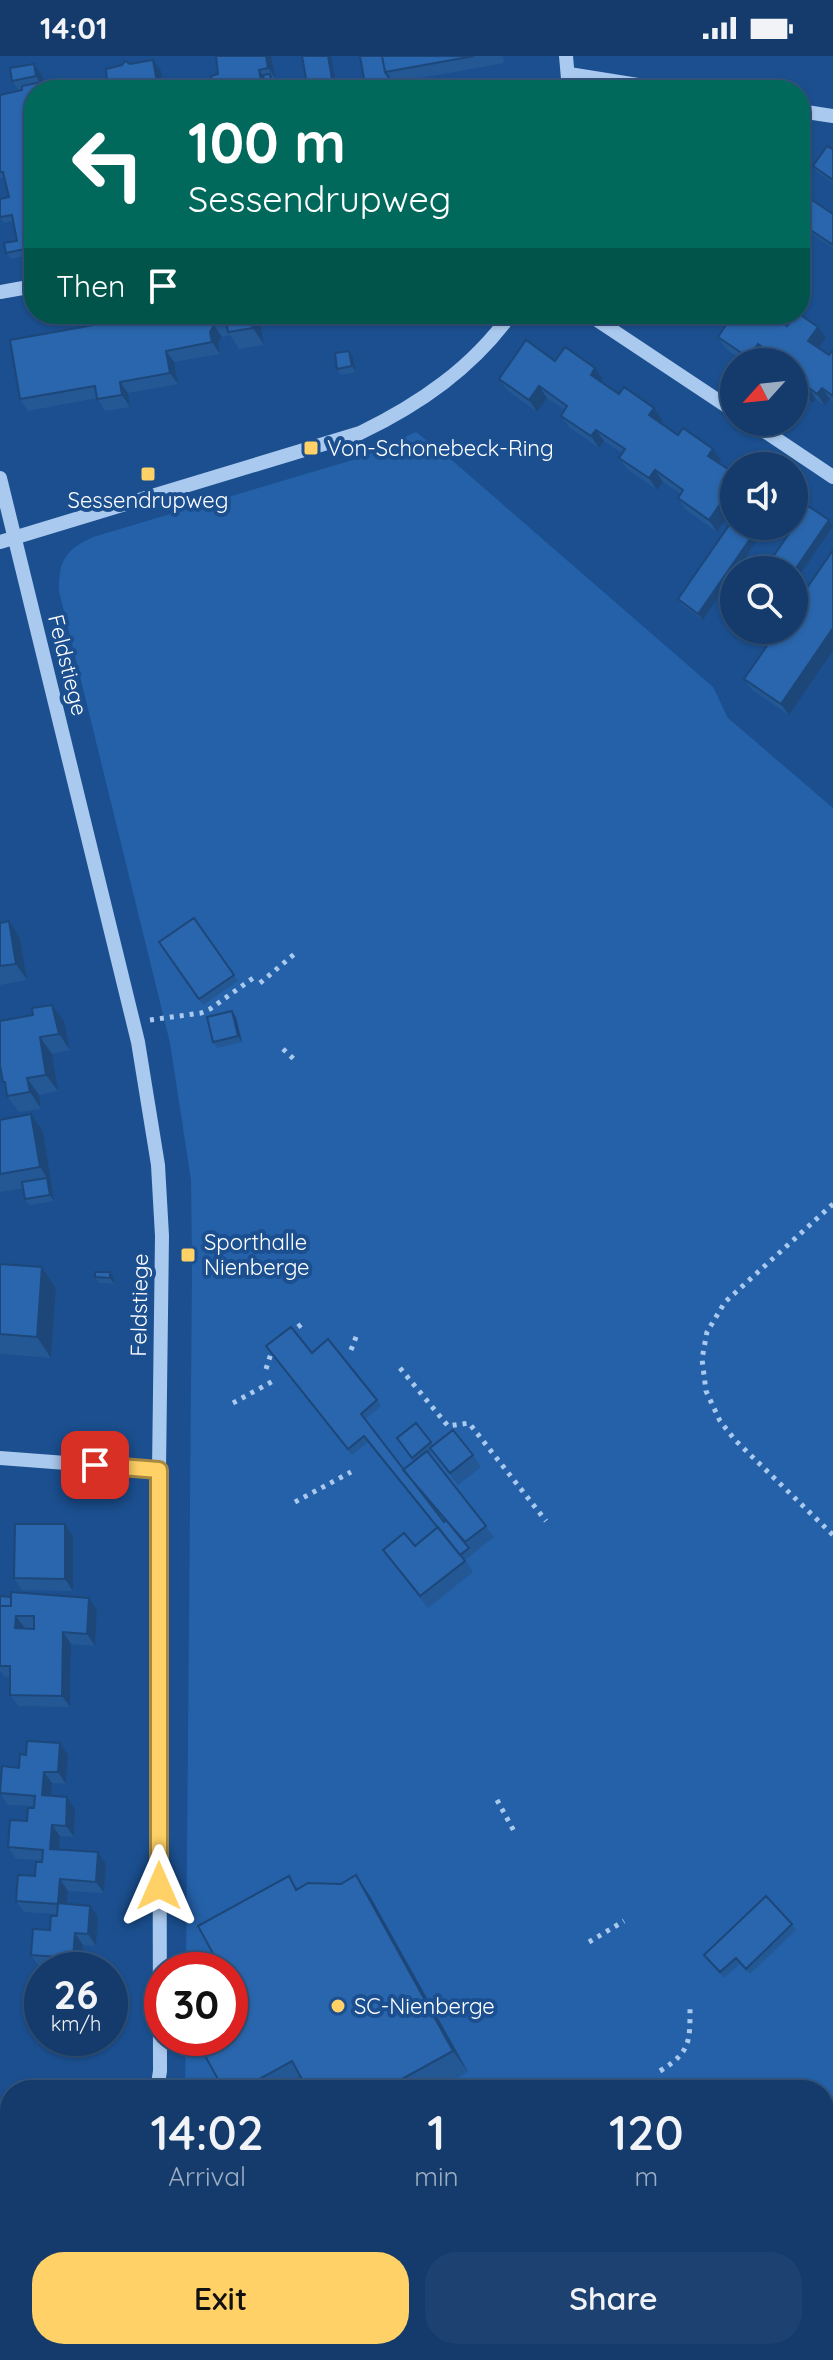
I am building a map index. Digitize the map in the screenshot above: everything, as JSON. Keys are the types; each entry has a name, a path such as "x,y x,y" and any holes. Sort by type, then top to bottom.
{"street":[{"path":"566,56 569,80"},
{"path":"569,74 606,80"},
{"path":"810,113 833,116"},
{"path":"0,292 24,288"},
{"path":"7,540 360,433 402,413 455,376 503,324"},
{"path":"603,324 720,402"},
{"path":"772,436 833,476"},
{"name":"Feldstiege","path":"0,478 7,540 134,1023 158,1165 162,1236 159,2080"},
{"path":"0,1458 159,1470"}],"path":[{"path":"260,983 298,951"},
{"path":"134,1023 201,1013 256,976"},
{"path":"283,1049 297,1062"},
{"path":"833,1204 725,1302 707,1332 702,1359 706,1391 720,1421 735,1440 833,1535"},
{"path":"266,1369 272,1349 303,1323"},
{"path":"351,1350 358,1332"},
{"path":"400,1368 448,1426 469,1423 546,1521"},
{"path":"233,1403 275,1380"},
{"path":"295,1502 351,1472"},
{"path":"497,1800 515,1833"},
{"path":"589,1942 624,1921"},
{"path":"660,2071 678,2059 690,2040 690,2007"}],"shaded area":[{"path":"416,432 713,687 728,718 833,808 833,2080 185,2080 186,2056 248,2056 248,1952 186,1952 191,1180 170,1043 59,591 60,571 66,557 93,537 356,459"}],"building":[{"path":"216,56 266,56 268,68 259,70 261,80 212,80 211,76 218,74"},
{"path":"302,56 328,56 332,80 306,80"},
{"path":"360,56 382,56 389,80 364,80"},
{"path":"382,56 474,56 385,72"},
{"path":"153,60 156,80 107,80 106,69 122,65 125,61 130,64"},
{"path":"34,64 36,76 12,81 10,68"},
{"path":"22,86 24,249 6,253 4,243 17,241 12,215 0,217 0,199 9,197 3,172 0,172 0,95 22,90"},
{"path":"827,146 833,149 833,180 813,166"},
{"path":"810,199 833,214 833,245 810,230"},
{"path":"810,322 818,327 808,341 829,355 833,350 833,396 822,388 817,394 808,387 808,348 764,348 758,344 755,348 734,348 718,337 727,324 787,326 810,324"},
{"path":"99,324 220,324 214,325 210,332 212,342 166,351 170,373 120,382 122,395 97,399 95,386 20,399 10,340"},
{"path":"227,324 252,324 253,328 228,332"},
{"path":"526,340 555,361 565,347 595,368 591,375 619,394 624,387 654,408 649,415 678,435 683,428 713,449 708,456 720,464 720,504 709,520 678,498 683,490 655,470 649,478 619,458 625,449 596,430 591,436 561,416 567,406 539,386 529,400 499,379"},
{"path":"349,351 352,366 337,369 335,353"},
{"path":"808,506 829,520 804,556 774,556 785,540 808,540"},
{"path":"720,538 749,540 738,556 720,556 720,582 698,614 678,599"},
{"path":"833,550 833,628 781,704 744,679 768,644 808,644 808,587"},
{"path":"194,918 234,975 199,999 159,942"},
{"path":"9,921 16,964 0,966 0,923"},
{"path":"52,1005 59,1034 40,1037 46,1075 27,1078 30,1092 7,1096 0,1066 0,1021 33,1015 32,1008"},
{"path":"232,1011 238,1036 213,1042 207,1017"},
{"path":"31,1114 40,1167 0,1174 0,1120"},
{"path":"47,1178 50,1195 25,1199 22,1182"},
{"path":"0,1264 42,1267 37,1337 0,1334"},
{"path":"95,1272 110,1272 110,1278 95,1277"},
{"path":"291,1327 312,1353 328,1339 377,1400 361,1414 444,1522 446,1520 469,1548 460,1555 364,1436 348,1449 266,1346"},
{"path":"416,1423 431,1442 412,1458 397,1438"},
{"path":"453,1430 473,1455 450,1473 430,1448"},
{"path":"427,1451 486,1526 465,1542 403,1470"},
{"path":"15,1524 65,1524 65,1579 14,1578"},
{"path":"438,1527 465,1561 420,1596 383,1550 404,1533 415,1546"},
{"path":"11,1592 89,1598 87,1634 63,1632 62,1696 10,1695 10,1666 0,1666 0,1606 11,1606","holes":["16,1616 34,1616 34,1629 15,1628"]},
{"path":"0,1596 11,1597 11,1606 0,1606"},
{"path":"27,1741 60,1743 58,1772 44,1772 42,1795 67,1797 66,1826 52,1825 50,1849 98,1852 96,1882 60,1879 58,1903 90,1906 88,1934 75,1933 73,1952 31,1952 33,1929 50,1930 51,1916 57,1916 58,1904 16,1901 18,1875 35,1876 36,1862 42,1862 43,1850 8,1847 10,1820 27,1821 28,1808 34,1808 35,1796 0,1793 2,1766 19,1768 20,1754 26,1755"},
{"name":"SC-Nienberge","path":"356,1875 453,2051 400,2080 302,2080 292,2061 257,2080 218,2080 205,2056 248,2056 248,1952 212,1952 198,1926 289,1876 296,1890 308,1883 341,1884"},
{"path":"766,1896 792,1924 746,1969 736,1958 720,1972 704,1955"}],"place":[{"name":"Von-Schonebeck-Ring","path":"311,448"},
{"name":"Sessendrupweg","path":"148,474"},
{"name":"Sporthalle Nienberge","path":"188,1255"},
{"name":"SC-Nienberge","path":"338,2006"}],"route":[{"path":"95,1465 159,1470 159,1886"}]}
